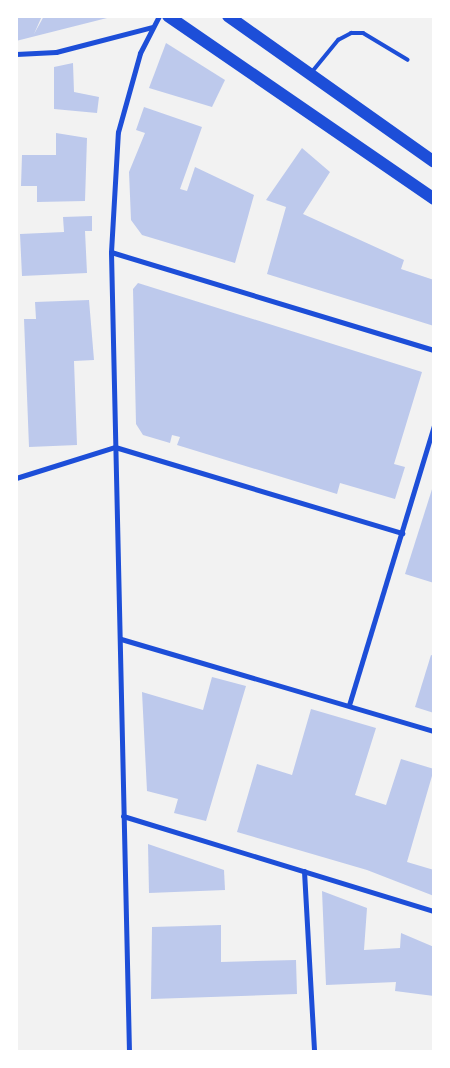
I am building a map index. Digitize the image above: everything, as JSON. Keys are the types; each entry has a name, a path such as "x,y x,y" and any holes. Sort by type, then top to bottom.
{"main road":[{"path":"168,16 434,199"},
{"path":"228,16 434,162"}],"street":[{"path":"129,1052 111,252 118,132 152,27 159,16"},
{"path":"16,54 56,52 152,27"},
{"path":"111,252 434,350"},
{"path":"349,706 434,426"},
{"path":"16,478 115,447 402,533"},
{"path":"121,639 434,731"},
{"path":"123,816 434,911"},
{"path":"304,871 314,1052"}],"lane":[{"path":"311,73 338,40 351,34 363,33 408,60"}],"building":[{"path":"16,16 42,16 34,34 44,16 111,17 16,41"},
{"path":"166,43 225,80 212,107 149,88"},
{"path":"73,63 74,92 99,97 97,113 54,109 54,67"},
{"path":"144,107 202,127 180,189 187,191 195,167 254,195 235,263 142,235 131,220 129,172 145,133 136,130"},
{"path":"56,133 87,138 85,201 37,202 37,186 21,186 22,155 56,155"},
{"path":"302,148 330,172 303,214 404,260 401,269 434,280 434,326 267,274 286,207 266,200"},
{"path":"92,216 92,231 85,231 87,273 22,276 20,234 64,232 63,217"},
{"path":"138,283 422,372 394,464 405,467 395,499 340,483 337,494 177,445 180,437 172,435 170,443 143,435 136,424 133,289"},
{"path":"89,300 94,360 74,361 77,445 29,447 24,319 36,319 35,302"},
{"path":"434,483 434,583 405,574"},
{"path":"431,655 434,656 434,713 415,707"},
{"path":"212,677 246,686 206,821 174,813 178,799 147,791 142,692 203,710"},
{"path":"311,709 376,728 355,795 386,805 401,759 434,769 407,862 434,870 434,896 367,870 237,832 257,764 292,775"},
{"path":"148,844 224,870 225,890 149,893"},
{"path":"322,891 367,908 364,950 400,948 401,933 434,947 434,996 395,991 396,982 326,985"},
{"path":"221,925 221,962 296,960 297,994 151,999 152,927"}]}
